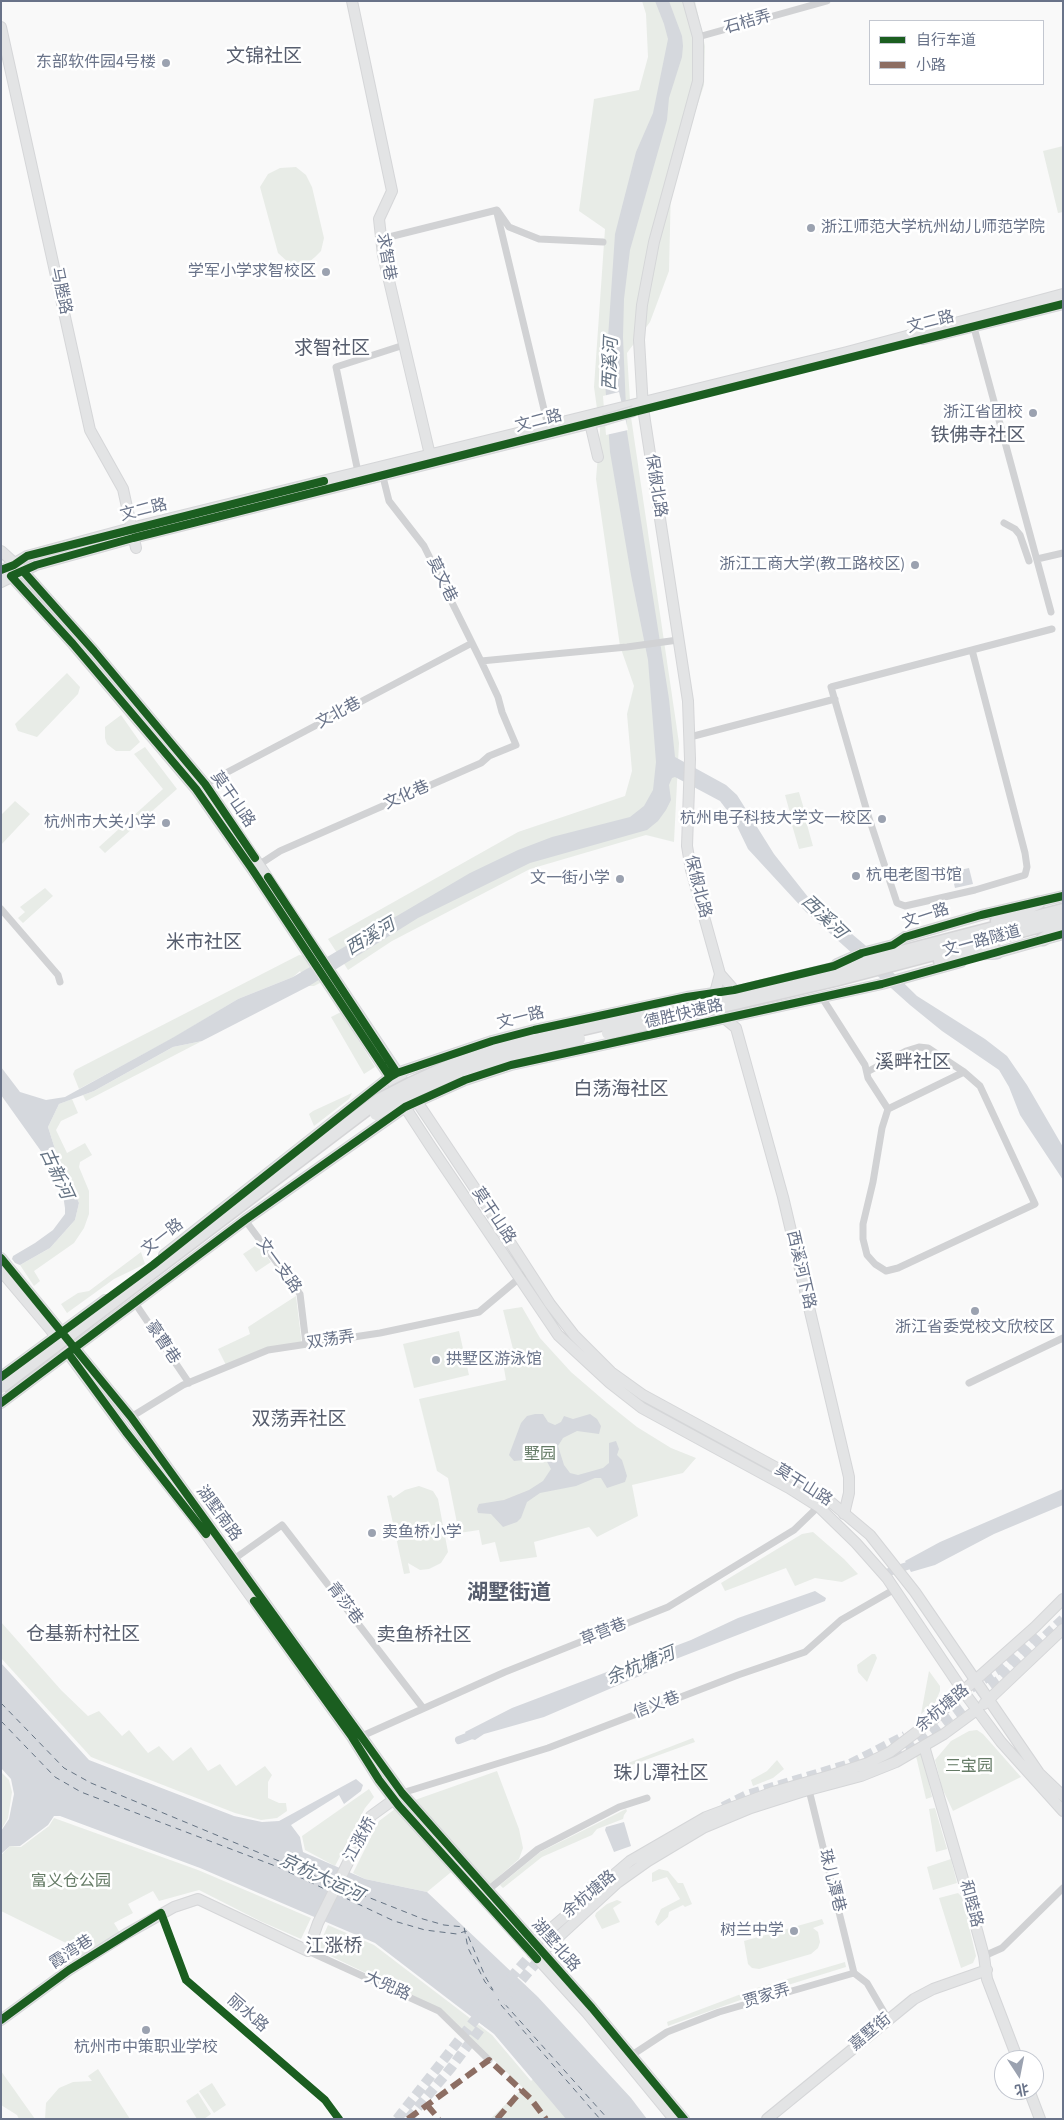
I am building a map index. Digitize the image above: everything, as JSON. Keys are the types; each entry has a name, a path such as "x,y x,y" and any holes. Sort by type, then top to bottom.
{"highway":[{"path":"960,937 1038,903"},
{"path":"984,930 1005,921 1063,905"},
{"name":"文一路隧道","path":"984,930 1063,910"},
{"name":"文一路隧道","path":"901,963 1063,920"},
{"path":"1043,938 1063,926"},
{"name":"德胜快速路","path":"1,1394 383,1108 415,1091 478,1065 683,1011 891,950 960,937 984,930"},
{"path":"901,963 924,965 978,953 996,952"},
{"name":"德胜快速路","path":"1,1387 379,1100 410,1084 454,1064 509,1046 683,1011 901,963"}],"main road":[{"name":"求智巷","path":"352,1 392,191 379,219 381,239 430,455"},
{"name":"保俶北路","path":"688,1 698,37 698,81 662,208 642,305 639,340 638,407 688,701 690,758 686,826 690,862 720,974 734,990"},
{"name":"马塍路","path":"1,28 90,430 124,489 134,538"},
{"name":"文二路","path":"973,322 1063,294"},
{"name":"文二路","path":"134,538 358,472 381,471 430,455 548,426 603,416 973,322 1063,304"},
{"name":"文二路","path":"1,582 4,572 19,568 27,556 134,538 381,471 590,424 603,416"},
{"path":"590,424 598,457"},
{"name":"莫干山路","path":"1,551 19,568 94,651 205,784 256,867 394,1075 416,1102 530,1271 550,1304 574,1335 611,1372 643,1395 797,1479 826,1498 870,1535 915,1592 1040,1773 1063,1796"},
{"name":"莫干山路","path":"4,572 73,644 196,789 256,867"},
{"name":"文一路","path":"891,950 905,937 982,915 1063,896"},
{"path":"1,1403 245,1220 405,1107 465,1080 511,1065 882,984 1063,934"},
{"name":"文一路","path":"1,1377 153,1264 394,1075 460,1051 534,1030 687,997 734,990 854,961"},
{"name":"保俶北路","path":"715,993 720,974"},
{"path":"724,1018 736,1028 744,1014"},
{"name":"西溪河下路","path":"736,1028 783,1197 850,1477 849,1493 844,1514"},
{"path":"460,1051 449,1068 451,1078 465,1080"},
{"name":"莫干山路","path":"394,1075 405,1107 558,1335 610,1384 642,1408 819,1507 856,1543 895,1590 963,1691 1015,1758 1063,1811"},
{"name":"湖墅南路","path":"2,1259 6,1273 72,1351 126,1432 201,1527 352,1737 398,1796"},
{"name":"湖墅南路","path":"72,1351 131,1417 362,1736 398,1796"},
{"name":"余杭塘路","path":"536,1950 630,1861 706,1817 773,1792 868,1763 890,1752 935,1718 1063,1599"},
{"name":"余杭塘路","path":"536,1950 617,1883 648,1862 723,1818 809,1790 861,1776 896,1762 944,1734 989,1700 1063,1629"},
{"name":"和睦路","path":"924,1746 984,1956 987,1979 1014,2050"},
{"name":"江涨桥","path":"308,1951 318,1923 371,1816 398,1796"},
{"name":"湖墅北路","path":"398,1796 488,1890 674,2119"},
{"name":"湖墅北路","path":"398,1796 632,2056 684,2119"},
{"name":"大兜路","path":"161,1913 198,1899 308,1951"},
{"name":"霞湾巷","path":"1,2020 69,1970 161,1913"},
{"name":"嘉墅街","path":"767,2119 914,1999 933,1989 987,1970"},
{"path":"1033,2100 1040,2119"}],"street":[{"name":"石桔弄","path":"698,37 827,1"},
{"path":"381,239 497,210"},
{"path":"497,210 509,227 539,240 604,242"},
{"path":"497,210 548,426"},
{"path":"973,322 1033,560 1051,612"},
{"path":"358,472 336,367 404,344"},
{"name":"莫文巷","path":"381,471 389,501 424,546 498,697"},
{"path":"1004,523 1020,534 1033,560"},
{"path":"1033,560 1063,553"},
{"path":"972,650 1028,867 1025,876 1013,880 912,906 905,906 897,903 868,815 831,687 1052,629"},
{"path":"481,661 627,647 678,640"},
{"name":"文北巷","path":"205,784 472,643"},
{"name":"文化巷","path":"256,867 280,851 480,763 489,756 516,745 502,712 498,697"},
{"path":"690,737 835,699"},
{"path":"1,909 58,975 60,982"},
{"path":"821,996 865,1066 868,1078 888,1109"},
{"path":"867,1072 906,1051 919,1047 928,1048 964,1072 980,1086 1035,1204 898,1268 886,1271 874,1264 867,1255 863,1239 863,1224 873,1182 882,1128 888,1109 964,1072"},
{"name":"文一支路","path":"245,1220 300,1294 306,1344"},
{"name":"双荡弄","path":"131,1417 189,1383 268,1350 380,1333 479,1312 520,1277 530,1271"},
{"name":"豪曹巷","path":"135,1303 189,1383"},
{"path":"969,1383 1063,1338"},
{"name":"草营巷","path":"362,1736 423,1708 668,1606 794,1530 826,1498"},
{"name":"青莎巷","path":"234,1559 282,1525 423,1708"},
{"name":"信义巷","path":"398,1796 548,1748 738,1675 805,1652 841,1620 895,1590"},
{"name":"珠儿潭巷","path":"809,1790 854,1973"},
{"path":"488,1890 538,1849 552,1840 619,1807 647,1798"},
{"path":"984,1956 1002,1948 1063,1888"},
{"name":"丽水路","path":"161,1913 186,1980 319,2095 339,2119"},
{"name":"大兜路","path":"308,1951 439,2010 489,2060"},
{"path":"854,1973 867,1983 888,2019"},
{"name":"贾家弄","path":"632,2056 667,2032 719,2012 854,1973"}],"green space":[{"path":"642,1 695,1 705,46 704,85 671,186 669,271 650,322 627,353 631,417 679,743 674,842 646,835 530,869 392,941 348,970 328,939 518,832 625,796 632,771 627,714 634,686 620,646 596,479 600,430 594,387 605,229 579,211 594,99 639,90 648,57 646,14"},
{"path":"1063,146 1063,212 1058,213 1043,151"},
{"path":"296,167 306,175 312,187 324,238 321,251 315,257 309,262 295,264 289,263 278,253 260,187 268,174 280,168"},
{"path":"67,673 80,687 78,694 37,737 18,731 15,724"},
{"path":"121,715 140,742 130,751 116,751 107,744 105,738 105,727"},
{"path":"145,747 177,789 105,853 99,847 163,789 134,754"},
{"path":"799,792 806,816 792,820 785,795"},
{"path":"15,801 30,814 1,845 1,815"},
{"path":"806,821 813,846 799,849 792,825"},
{"path":"45,888 53,896 23,923 18,918 25,912 20,907"},
{"path":"299,955 306,956 322,982 309,986 300,971 293,977 238,999 175,1037 79,1089 73,1074 75,1070"},
{"path":"341,1012 375,1067 364,1074 331,1017"},
{"path":"202,1041 86,1101 83,1095 94,1091 173,1047"},
{"path":"352,1093 349,1099 314,1126 309,1114"},
{"path":"72,1099 78,1113 61,1121 56,1130 67,1153 85,1143 92,1155 80,1162 79,1167 89,1191 89,1214 84,1228 74,1243 34,1271 40,1281 34,1286 20,1265 50,1248 75,1220 79,1203 55,1149 48,1127 59,1104"},
{"path":"258,1244 271,1262 256,1272 243,1254"},
{"path":"141,1252 145,1264 114,1279 67,1313 61,1304 78,1293 89,1291"},
{"path":"296,1296 302,1345 267,1348 226,1365 218,1349 250,1334 248,1327"},
{"name":"墅园","path":"522,1307 540,1338 571,1372 637,1427 671,1448 696,1458 683,1473 632,1485 638,1516 597,1537 589,1527 534,1542 537,1557 500,1562 495,1542 482,1545 479,1530 459,1533 448,1478 437,1471 419,1399 506,1380 501,1351 513,1349 503,1310"},
{"name":"拱墅区游泳馆","path":"459,1331 469,1375 414,1388 403,1344"},
{"path":"419,1486 433,1491 438,1499 448,1552 441,1563 429,1569 420,1570 408,1563 410,1573 404,1574 387,1496 391,1495 393,1498 405,1490"},
{"path":"813,1532 858,1574 842,1582 815,1578 795,1586 786,1568 725,1591 721,1583 802,1534"},
{"path":"1,1622 61,1690 88,1716 99,1711 122,1736 129,1730 148,1753 159,1746 173,1761 191,1747 208,1771 220,1764 236,1786 265,1766 272,1775 268,1782 268,1798 279,1803 286,1803 287,1811 277,1818 261,1820 235,1813 91,1757 1,1658"},
{"path":"872,1654 875,1654 877,1658 867,1682 858,1672 857,1665"},
{"path":"929,1671 940,1686 940,1691 935,1703 921,1714"},
{"name":"三宝园","path":"977,1730 983,1734 1021,1777 953,1811 942,1788 935,1760 951,1741 969,1731"},
{"path":"693,1738 695,1742 615,1771 615,1768"},
{"path":"922,1752 932,1797 926,1799 916,1756"},
{"path":"777,1760 784,1769 773,1778 753,1786 751,1780 767,1771"},
{"path":"497,1771 519,1829 523,1848 519,1859 488,1886 477,1877 415,1800"},
{"path":"1,1772 9,1780 12,1792 8,1818 1,1830"},
{"path":"369,1789 374,1797 365,1808 335,1866 305,1850 302,1836"},
{"path":"399,1806 456,1868 427,1892 365,1879 353,1873 379,1821"},
{"path":"935,1808 947,1849 936,1852 929,1809"},
{"path":"626,1809 627,1811 623,1819 597,1829 592,1835 542,1857 503,1888 500,1885 540,1852"},
{"name":"富义仓公园","path":"54,1818 198,1870 311,1918 301,1939 260,1921 199,1890 159,1901 153,1891 128,1904 133,1913 114,1923 120,1933 81,1956 70,1945 1,1911 1,1855 10,1846 21,1847 49,1826"},
{"path":"951,1859 957,1883 933,1890 927,1867"},
{"path":"659,1869 668,1871 678,1883 683,1883 692,1904 685,1907 683,1905 669,1912 668,1917 658,1926 655,1922 661,1909 680,1899 667,1877 652,1882 652,1873"},
{"path":"958,1893 962,1897 976,1956 973,1963 961,1968 939,1898"},
{"path":"617,1900 622,1902 613,1908 620,1922 602,1929 595,1916 596,1913 607,1904"},
{"path":"822,1919 824,1924 813,1928 818,1932 820,1942 818,1948 811,1954 759,1969 752,1968 748,1964 744,1941"},
{"path":"328,1925 374,1945 492,2035 531,2081 534,2078 571,2119 490,2119 523,2088 441,2009 320,1951 318,1948"},
{"path":"845,1962 846,1967 746,1998 668,2026 667,2022 757,1988"},
{"path":"98,2069 130,2119 45,2119 46,2103 59,2088 73,2082 92,2081 88,2076"},
{"path":"1,2071 35,2119 19,2119 17,2115 1,2105"},
{"path":"212,2083 226,2105 214,2113 199,2091"},
{"path":"198,2093 211,2114 204,2119 197,2119 186,2101"}],"water":[{"path":"655,1 669,1 682,36 682,57 669,98 667,120 630,250 624,299 623,337 627,432 669,699 675,757 726,785 737,795 774,854 808,897 865,945 917,996 985,1039 1007,1056 1027,1085 1063,1147 1063,1180 1020,1115 1009,1087 999,1070 942,1031 910,1005 806,912 748,849 733,818 720,801 675,777 672,778 669,785 671,800 666,810 658,821 647,830 530,863 418,918 309,986 202,1041 173,1047 94,1091 59,1104 48,1127 55,1149 79,1203 75,1220 50,1248 20,1265 15,1263 12,1259 13,1256 53,1230 65,1214 65,1208 62,1189 48,1161 1,1095 1,1067 20,1092 46,1100 65,1097 174,1037 238,999 293,977 470,873 518,850 552,837 630,817 644,806 653,790 656,762 648,660 610,452 605,382 615,234 636,152 653,113 668,39"},
{"path":"969,868 973,884 955,888 951,872"},
{"path":"543,1414 548,1422 555,1425 561,1422 564,1416 573,1419 590,1414 597,1419 601,1426 599,1434 577,1431 563,1438 558,1446 564,1465 570,1473 578,1475 603,1468 609,1463 609,1443 616,1441 619,1449 617,1455 622,1460 627,1476 625,1482 607,1488 601,1478 595,1478 576,1486 540,1493 527,1502 521,1518 517,1522 503,1527 491,1514 478,1513 479,1504 504,1500 529,1490 543,1481 551,1469 545,1458 514,1461 509,1455 521,1423 527,1416"},
{"path":"1063,1489 1063,1505 994,1534 935,1565 911,1572 905,1561 940,1542"},
{"path":"815,1591 826,1598 825,1601 663,1664 649,1672 544,1717 484,1734 475,1740 468,1738 465,1732 512,1708 691,1640 738,1618"},
{"name":"京杭大运河","path":"1,1663 89,1760 234,1816 262,1822 279,1821 356,1779 363,1785 361,1791 344,1804 339,1795 291,1825 300,1837 303,1852 365,1879 427,1892 538,1997 631,2098 647,2119 566,2119 494,2034 375,1943 200,1868 60,1816 54,1816 48,1825 20,1846 10,1846 1,1854 1,1831 9,1819 14,1794 11,1779 1,1768"},
{"path":"624,1822 631,1846 614,1852 605,1830 606,1827"}],"pier":[{"path":"619,392 628,430 606,435 603,396"}],"waterway":[{"name":"余杭塘河","path":"889,1572 916,1563"},
{"name":"余杭塘河","path":"459,1740 477,1733"}],"ferry route":[{"path":"1,1703 64,1768 91,1783 332,1883"},
{"path":"1,1721 55,1777 81,1792 278,1867 329,1891"},
{"path":"340,1886 423,1919 444,1925 464,1927 468,1948 485,1982 608,2119"},
{"path":"337,1894 394,1921 425,1930 457,1934 466,1931 493,1990"},
{"path":"496,1995 501,2005 600,2119"}],"tunnel":[{"path":"894,1758 1002,1678 1063,1619"},
{"path":"971,1688 999,1669 1036,1632"},
{"path":"723,1807 747,1795 850,1764 905,1736"},
{"path":"579,1900 592,1885 610,1874"},
{"path":"397,2119 489,2002 537,1948"},
{"path":"408,2119 451,2068 487,2020 544,1954"}],"marked path":[{"path":"408,2119 489,2060 530,2098 546,2119"},
{"path":"497,2119 522,2090"},
{"path":"427,2105 439,2119"}],"cycle path":[{"path":"390,1077 252,869 196,789 73,644 11,576 36,565 133,538 1063,304"},
{"path":"1,570 14,565 27,556 324,481"},
{"path":"23,571 94,651 205,784 255,858"},
{"path":"268,877 397,1073"},
{"path":"1,1377 153,1265 397,1073 492,1041 534,1030 687,997 734,990 834,966 862,953 893,945 905,937 981,915 1063,896"},
{"path":"1,1403 245,1220 405,1107 465,1080 511,1065 882,984 1063,934"},
{"path":"1,1258 131,1417 402,1793 592,2008 684,2119"},
{"path":"71,1357 126,1432 206,1534"},
{"path":"254,1601 399,1806 537,1959"},
{"path":"1,2020 69,1970 161,1913 186,1980 325,2100 339,2119"}],"place":[{"name":"东部软件园4号楼","path":"166,63"},
{"name":"浙江师范大学杭州幼儿师范学院","path":"811,228"},
{"name":"学军小学求智校区","path":"326,272"},
{"name":"浙江省团校","path":"1033,413"},
{"name":"浙江工商大学(教工路校区)","path":"915,565"},
{"name":"杭州电子科技大学文一校区","path":"882,819"},
{"name":"杭州市大关小学","path":"166,823"},
{"name":"杭电老图书馆","path":"856,876"},
{"name":"文一街小学","path":"620,879"},
{"name":"浙江省委党校文欣校区","path":"975,1311"},
{"name":"拱墅区游泳馆","path":"436,1360"},
{"name":"卖鱼桥小学","path":"372,1533"},
{"name":"树兰中学","path":"794,1931"},
{"name":"杭州市中策职业学校","path":"146,2030"}],"district":[{"name":"文锦社区","path":"264,58"},
{"name":"求智社区","path":"332,350"},
{"name":"铁佛寺社区","path":"978,437"},
{"name":"米市社区","path":"204,944"},
{"name":"溪畔社区","path":"913,1064"},
{"name":"白荡海社区","path":"621,1091"},
{"name":"双荡弄社区","path":"299,1421"},
{"name":"湖墅街道","path":"509,1594"},
{"name":"仓基新村社区","path":"83,1636"},
{"name":"卖鱼桥社区","path":"424,1637"},
{"name":"珠儿潭社区","path":"661,1775"},
{"name":"江涨桥","path":"334,1948"}],"water label":[{"name":"西溪河","path":"612,364"},
{"name":"西溪河","path":"823,918"},
{"name":"西溪河","path":"371,938"},
{"name":"古新河","path":"55,1174"}]}
